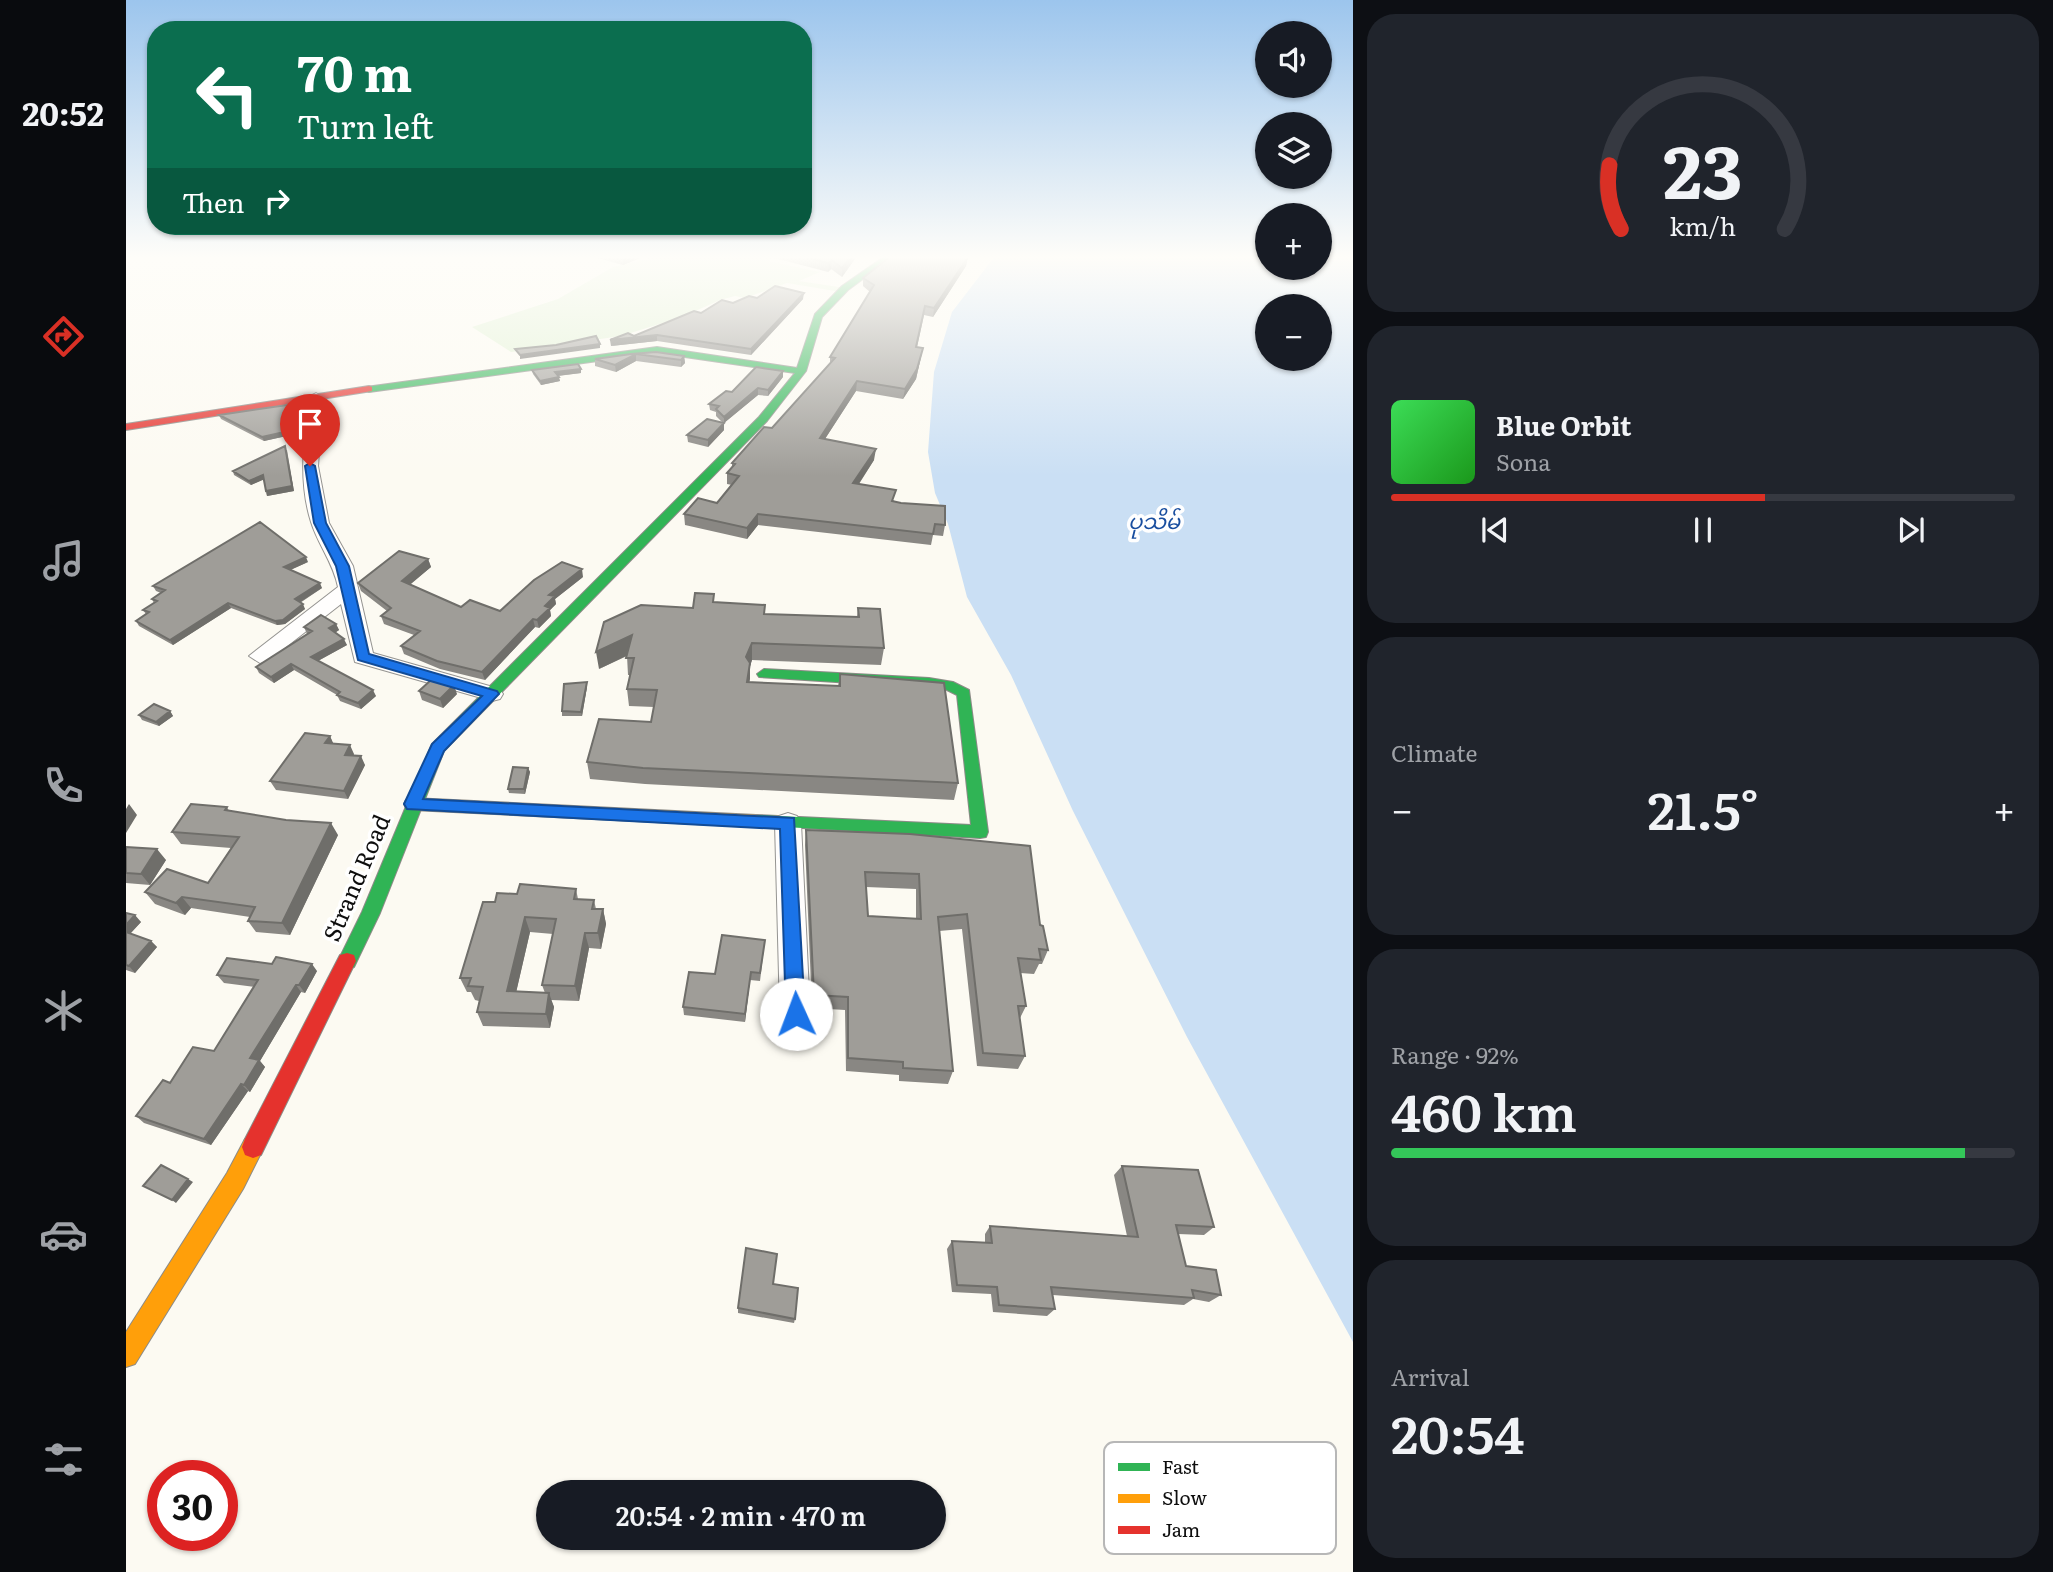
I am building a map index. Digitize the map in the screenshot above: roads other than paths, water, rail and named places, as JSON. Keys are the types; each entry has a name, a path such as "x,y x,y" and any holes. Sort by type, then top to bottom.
{"main road":[{"name":"Strand Road","path":"126,1355 235,1181 305,1047 371,913 412,804 437,748 763,419 801,371 814,329"},
{"path":"126,427 316,397 644,351 801,371"},
{"path":"412,804 980,832 964,694 948,685 929,683 764,674"}],"street":[{"path":"316,397 310,466 320,523 343,566 363,657 492,694"},
{"path":"260,656 347,590"},
{"path":"788,823 796,1014"}],"water":[{"name":"ပုသိမ်","path":"947,329 1255,329 1255,371 1332,371 1332,329 1353,329 1353,1342 1187,1037 1073,811 1011,675 967,597 948,524 935,493 928,452 934,372"}]}
